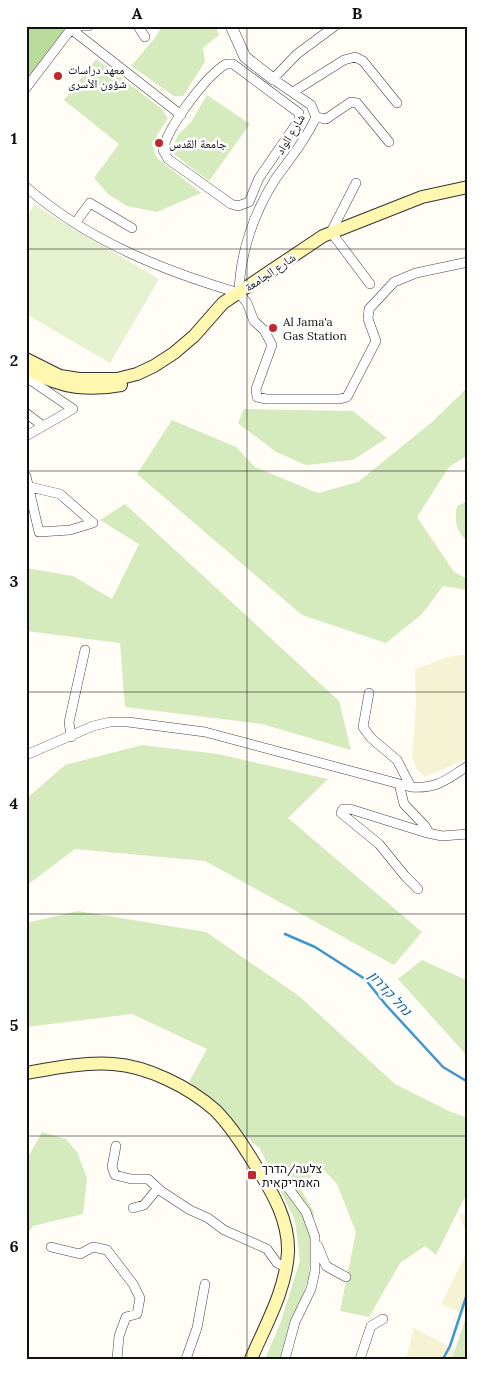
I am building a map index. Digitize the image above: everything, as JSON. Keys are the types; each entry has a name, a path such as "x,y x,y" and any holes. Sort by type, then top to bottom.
{"main road":[{"name":"شارع الجامعة","path":"238,293 323,236 422,197 468,187"},
{"path":"26,359 60,376 79,379 117,379 136,374 154,366 174,353 194,336 223,303 238,293"},
{"path":"26,368 50,382 72,388 102,389 131,383 156,372 185,354 200,340 238,293"},
{"path":"26,1074 70,1066 113,1064 142,1070 178,1084 214,1110 238,1138 276,1198 288,1251 283,1285 251,1359"}],"street":[{"path":"81,26 90,26"},
{"path":"138,26 145,37"},
{"path":"231,26 245,57 273,79 297,54 335,26"},
{"path":"26,88 69,28 181,115"},
{"path":"293,92 344,60 356,57 362,61 397,103"},
{"path":"226,64 233,64 294,108 299,113 299,120 259,178 250,202 238,206 231,204 165,155 163,150 165,141 181,115 217,69 226,64"},
{"name":"شارع الواد","path":"238,293 239,272 245,244 274,181 316,118 311,105 273,79"},
{"path":"316,118 326,119 352,102 357,103 389,142"},
{"path":"356,184 332,232 370,284"},
{"name":"شارع الجامعة","path":"26,187 76,222 147,262 238,293"},
{"path":"76,222 90,203 132,228"},
{"path":"238,293 247,302 254,321 264,330 272,345 256,389 257,397 266,399 340,399 347,397 376,341 368,318 369,309 394,282 416,272 468,262"},
{"path":"26,377 73,409 26,436"},
{"path":"26,412 43,426"},
{"path":"26,476 39,532 70,530 93,523 60,494 30,487"},
{"path":"71,737 69,722 85,650"},
{"path":"369,692 363,728 371,738 397,760 411,788"},
{"path":"26,755 93,726 110,722 156,724 204,732 411,788 431,786 444,782 468,766"},
{"path":"399,784 404,804 425,826 428,832"},
{"path":"418,889 404,876 379,844 344,817 341,811 350,809 410,827 422,833 428,832 442,836 468,834"},
{"path":"116,1146 112,1167 115,1175 131,1179 148,1178 158,1188 190,1210 208,1218 224,1230 267,1249 277,1263 286,1267"},
{"path":"262,1176 274,1174 281,1178 306,1212 326,1266 346,1277"},
{"path":"133,1208 144,1205 158,1188"},
{"path":"285,1359 295,1322 311,1289 316,1271 315,1237"},
{"path":"51,1247 80,1254 94,1247 107,1250 133,1284 140,1298 137,1314 126,1317 119,1336 117,1359"},
{"path":"186,1359 197,1328 205,1284"},
{"path":"360,1359 371,1326 383,1319"}],"shaded area":[{"path":"468,654 468,758 425,777 418,771 412,757 416,705 415,669 448,657"},
{"path":"468,1213 468,1237 459,1215"},
{"path":"468,1250 468,1304 463,1314 441,1304"},
{"path":"414,1328 456,1350 452,1359 406,1359"}],"green space":[{"path":"26,26 60,26 65,31 26,82"},
{"path":"162,26 216,26 219,35 203,48 205,62 183,96 174,96 131,66 155,38"},
{"path":"96,59 162,109 168,118 152,143 156,157 201,193 157,212 127,206 109,195 94,178 119,144 64,100"},
{"path":"207,95 250,124 209,181 175,155 172,149 178,135 191,122"},
{"path":"34,205 159,279 110,363 26,314 26,219"},
{"path":"468,387 468,455 449,467 417,517 454,572 468,579 468,590 443,586 422,614 386,643 302,615 137,474 172,420 236,447 255,467 318,493 358,482 432,422"},
{"path":"244,409 353,411 387,438 353,460 306,465 276,452 238,423"},
{"path":"468,501 468,541 458,530 456,516 457,506"},
{"path":"125,504 339,701 351,750 262,724 125,707 120,643 26,631 26,568 73,576 112,599 139,544 100,520"},
{"path":"142,745 218,754 328,779 288,818 422,932 394,965 205,861 75,849 26,886 26,799 65,765"},
{"path":"78,911 206,932 299,996 395,1084 451,1112 468,1118 468,1191 436,1255 425,1246 400,1263 369,1317 340,1311 356,1232 337,1184 322,1168 299,1186 314,1212 309,1277 280,1359 265,1359 280,1324 300,1261 295,1220 260,1149 189,1082 207,1049 132,1014 26,1027 26,923"},
{"path":"422,960 468,981 468,1057 398,979"},
{"path":"42,1132 66,1139 77,1152 87,1178 83,1214 33,1226 26,1236 26,1161"},
{"path":"468,1311 468,1359 452,1359"}],"waterway":[{"name":"נחל קדרון","path":"285,934 315,947 365,979 386,1005 443,1067 468,1082"},
{"path":"443,1359 450,1346 468,1291"}],"place":[{"name":"معهد دراسات شؤون الأسرى","path":"58,76"},
{"name":"جامعة القدس","path":"159,143"},
{"name":"Al Jama'a Gas Station","path":"273,328"},
{"name":"צלעה/הדרך האמריקאית","path":"252,1175"}]}
